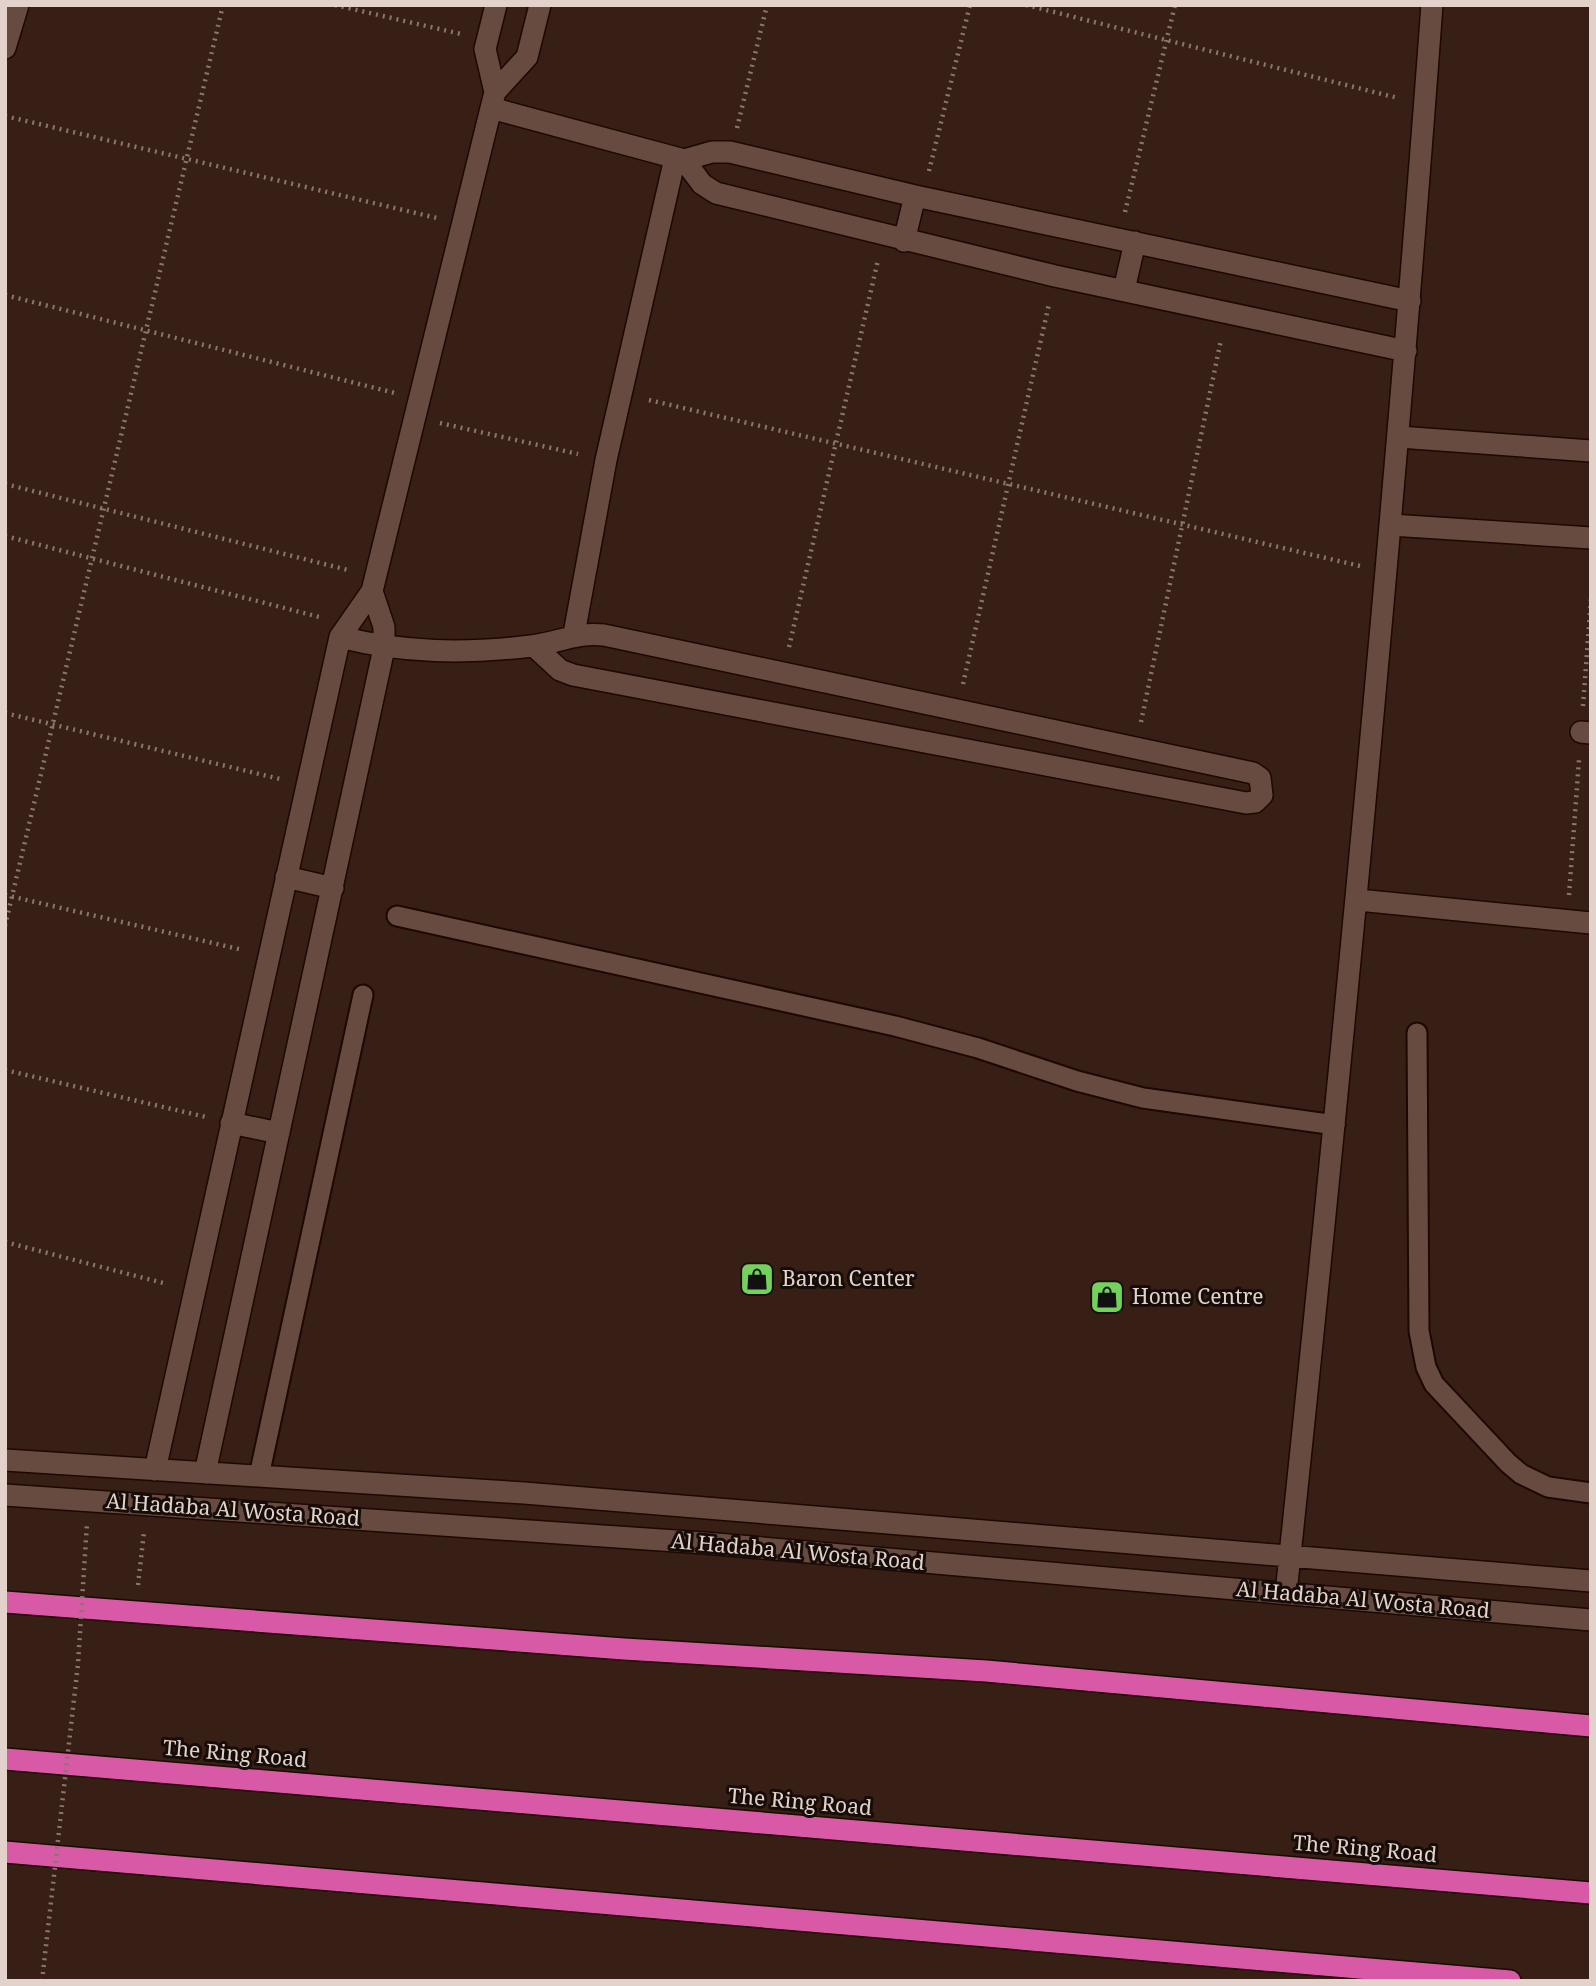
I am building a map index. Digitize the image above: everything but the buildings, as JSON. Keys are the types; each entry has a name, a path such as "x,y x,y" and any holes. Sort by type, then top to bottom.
{"highway":[{"path":"5,1602 624,1649 986,1671 1591,1726"},
{"name":"The Ring Road","path":"5,1759 1591,1893"},
{"path":"5,1852 1510,1981"},
{"path":"1401,1970 1424,1981"}],"street":[{"path":"5,48 18,5"},
{"path":"493,100 486,64 487,40 496,5"},
{"path":"155,1469 306,786 343,631 374,584 493,100 527,57 540,5"},
{"path":"1286,1593 1358,900 1399,437 1432,5"},
{"path":"493,100 680,159 712,152 730,152 919,196 1410,301"},
{"path":"680,159 702,184 716,193 1055,275 1406,351"},
{"path":"574,634 606,460 680,159"},
{"path":"894,238 919,196"},
{"path":"1124,290 1127,241"},
{"path":"1399,437 1591,451"},
{"path":"1391,525 1591,538"},
{"path":"205,1473 384,648 384,627 374,584"},
{"path":"343,631 384,648 436,652 534,646 574,634 604,635 1253,773 1260,778 1262,795 1255,802 1246,803 573,675 559,670 534,646"},
{"path":"286,877 333,888"},
{"path":"1358,900 1591,923"},
{"path":"231,1123 279,1133"},
{"name":"Al Hadaba Al Wosta Road","path":"5,1460 538,1494 1290,1554 1591,1581"},
{"name":"Al Hadaba Al Wosta Road","path":"5,1495 719,1545 1591,1619"}],"lane":[{"path":"397,916 895,1026 978,1048 1121,1093 1335,1125"},
{"path":"259,1476 363,995"},
{"path":"1417,1033 1419,1331 1426,1367 1444,1399 1521,1474 1548,1487 1591,1493"}],"path":[{"path":"5,926 223,5"},
{"path":"335,5 487,40"},
{"path":"730,152 767,5"},
{"path":"919,196 970,5"},
{"path":"1026,5 1424,105"},
{"path":"1127,241 1175,5"},
{"path":"5,116 462,224"},
{"path":"783,673 836,443 894,238"},
{"path":"957,711 1055,275"},
{"path":"5,295 146,331 606,460"},
{"path":"1136,749 1227,312"},
{"path":"621,394 1387,572"},
{"path":"5,484 374,584"},
{"path":"5,536 343,631"},
{"path":"5,713 306,786"},
{"path":"5,895 269,956"},
{"path":"5,1070 231,1123"},
{"path":"5,1242 194,1291"},
{"path":"135,1611 148,1503"},
{"path":"42,1981 78,1664 87,1523"}],"place":[{"name":"Baron Center","path":"757,1279"},
{"name":"Home Centre","path":"1107,1297"}]}
